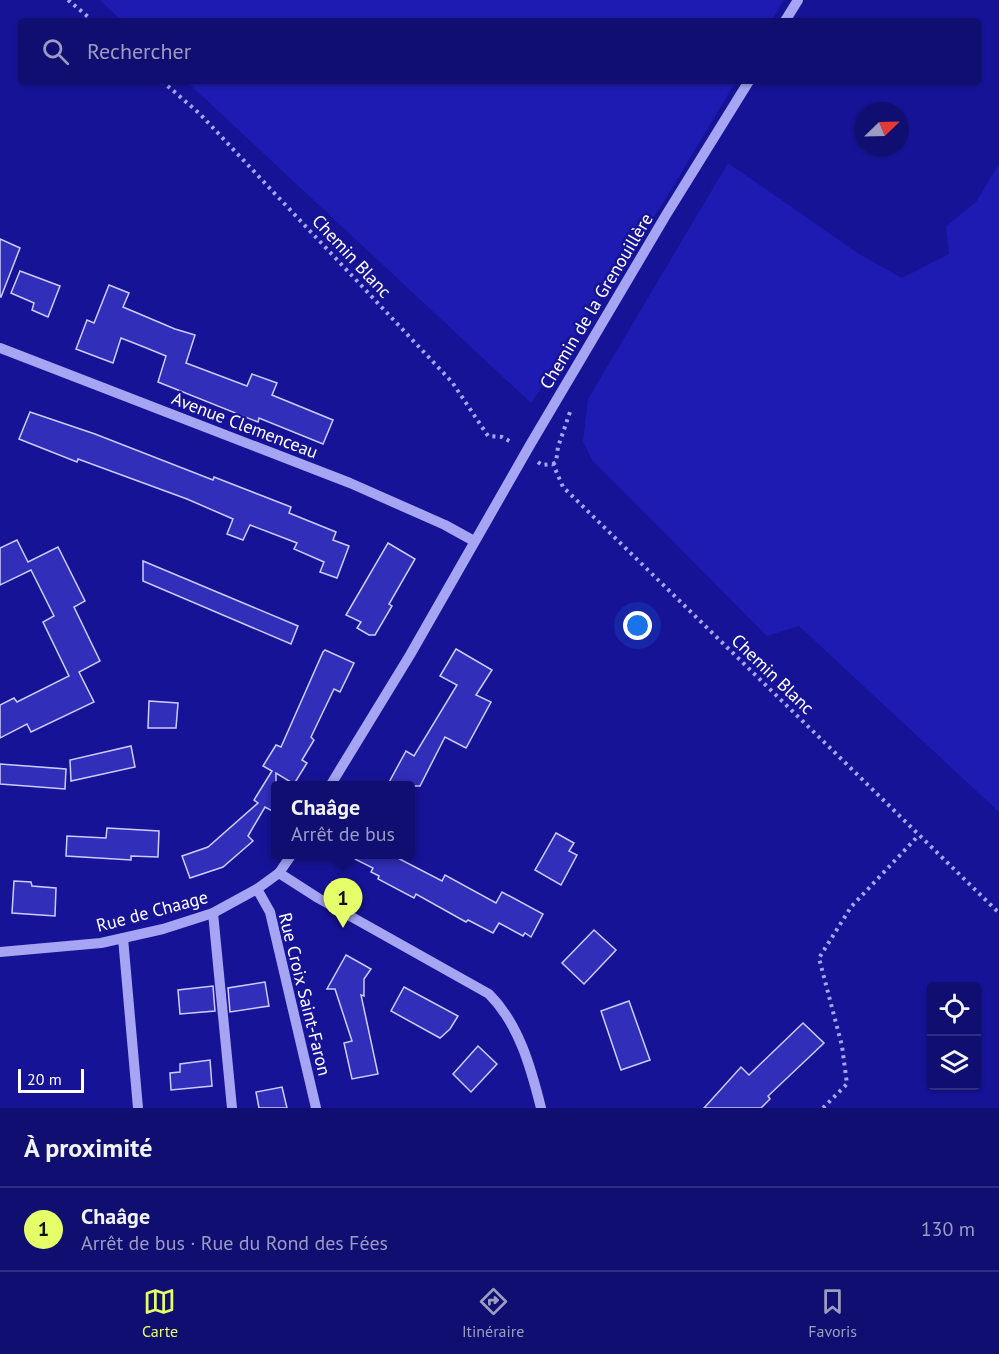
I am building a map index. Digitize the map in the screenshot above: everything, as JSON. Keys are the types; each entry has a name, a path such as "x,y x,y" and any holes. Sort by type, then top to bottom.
{"street":[{"path":"787,18 798,0"},
{"name":"Chemin de la Grenouillère","path":"474,541 666,215 747,84"},
{"name":"Avenue Clemenceau","path":"0,348 350,483 445,525 474,541"},
{"path":"333,781 410,655 474,541"},
{"name":"Rue de Chaage","path":"0,952 101,943 213,914 257,889 279,873 289,859"},
{"path":"279,873 318,898 489,994 501,1006 524,1051 541,1108"},
{"name":"Rue Croix Saint-Faron","path":"257,889 270,912 316,1108"},
{"path":"213,914 232,1108"},
{"path":"123,938 138,1108"}],"path":[{"path":"68,0 89,18"},
{"name":"Chemin Blanc","path":"165,84 200,114 452,382 488,436 502,437 518,447"},
{"path":"532,457 542,465 556,462 558,447 571,407"},
{"name":"Chemin Blanc","path":"553,464 563,487 999,914"},
{"path":"823,1108 848,1084 842,1046 819,958 851,907 919,835"}],"shaded area":[{"path":"100,0 784,0 773,18 119,18"},
{"path":"189,84 734,84 663,203 531,403"},
{"path":"728,163 859,254 902,278 949,254 946,226 976,202 999,164 999,812 799,626 767,636 592,460 583,441 588,399"}],"building":[{"path":"0,239 20,248 1,297 0,297"},
{"path":"20,271 60,286 48,317 32,310 34,303 11,293"},
{"path":"109,285 129,293 123,307 195,335 186,363 247,386 252,374 277,383 272,395 333,420 323,444 259,418 258,422 158,382 166,356 121,338 113,363 76,349 87,320 94,323"},
{"path":"30,412 95,434 213,480 214,477 291,507 289,513 336,532 333,540 349,546 337,578 320,572 324,562 294,549 297,543 250,525 243,540 227,534 233,519 187,499 78,459 77,462 19,439"},
{"path":"17,540 28,562 58,547 85,601 74,607 100,661 79,672 94,702 31,732 27,724 0,738 0,705 14,698 17,702 69,676 43,622 54,616 31,570 0,585 0,548"},
{"path":"388,543 415,559 389,604 392,606 375,635 369,635 357,628 361,622 346,615"},
{"path":"143,561 298,626 291,644 143,581"},
{"path":"456,649 492,670 476,695 491,702 466,748 445,737 420,786 415,786 415,781 390,781 406,751 414,756 457,685 440,676"},
{"path":"325,650 354,663 340,692 334,689 311,737 314,740 302,760 307,763 296,781 289,781 276,773 276,781 271,781 271,810 265,807 248,836 253,841 223,867 190,878 182,856 208,847 258,803 254,800 272,771 263,766 276,745 281,747"},
{"path":"149,701 178,703 176,728 148,728"},
{"path":"131,746 135,767 71,781 70,760"},
{"path":"0,764 66,769 65,789 0,784"},
{"path":"107,828 159,831 158,857 131,856 131,860 66,856 67,836 106,838"},
{"path":"556,833 574,843 569,851 577,855 561,885 535,870"},
{"path":"355,859 400,859 442,881 445,875 496,903 502,892 543,914 531,937 525,933 523,936 499,923 493,933 468,920 466,922 416,894 414,898 378,879 379,876 371,872 373,868"},
{"path":"14,881 31,882 32,886 56,888 55,916 12,913"},
{"path":"594,930 616,950 584,984 562,963"},
{"path":"346,955 371,969 364,979 364,996 361,995 378,1074 352,1079 344,1043 352,1041 335,989 327,989"},
{"path":"265,982 269,1006 230,1012 228,988"},
{"path":"213,986 215,1011 180,1014 178,990"},
{"path":"404,987 458,1016 450,1029 440,1038 391,1011"},
{"path":"629,1001 650,1060 621,1070 601,1011"},
{"path":"803,1023 824,1043 768,1096 770,1099 761,1108 704,1108 741,1067 749,1075"},
{"path":"478,1046 497,1064 471,1092 453,1074"},
{"path":"210,1060 212,1086 171,1090 170,1073 180,1072 180,1064"},
{"path":"282,1087 287,1108 259,1108 256,1092"}],"place":[{"name":"Chaâge","path":"343,928"}]}
